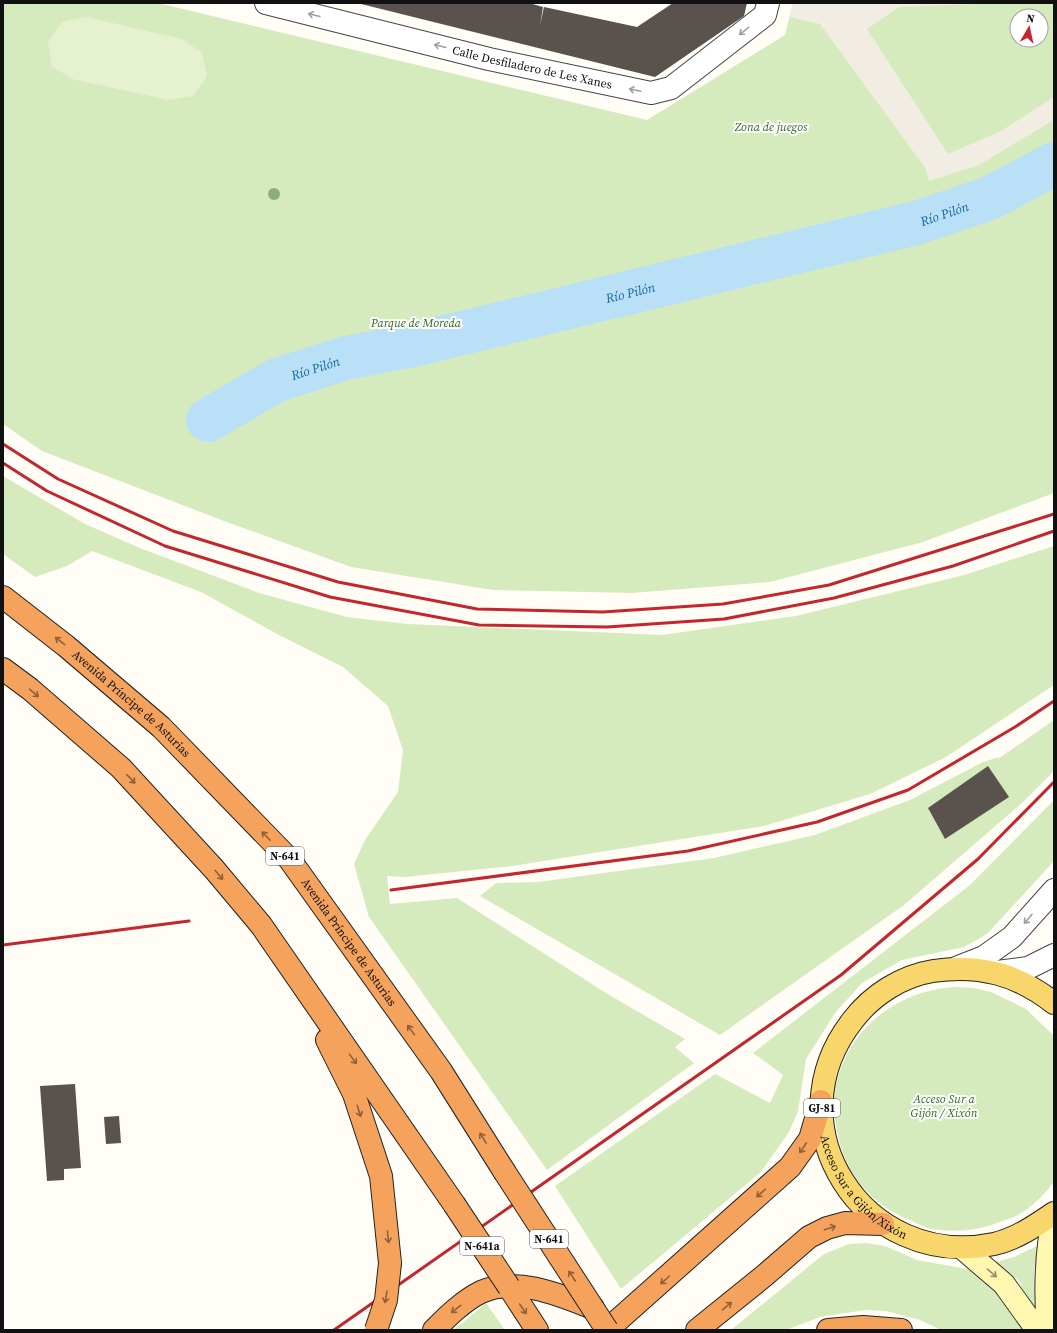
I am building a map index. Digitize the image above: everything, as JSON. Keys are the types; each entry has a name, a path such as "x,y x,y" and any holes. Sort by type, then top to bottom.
{"highway":[{"name":"Avenida Príncipe de Asturias","path":"3,597 66,646 161,727 290,860 441,1071 607,1330"},
{"path":"3,669 30,689 121,768 214,869 261,925 295,974 354,1094 381,1176 390,1263 386,1300 376,1330"},
{"name":"N-641a","path":"295,974 454,1204 509,1287"},
{"name":"GJ-81","path":"607,1330 790,1167 810,1139 821,1102"},
{"name":"GJ-81","path":"697,1330 764,1276 809,1237 827,1228 845,1223 883,1224"},
{"path":"509,1287 537,1330"},
{"path":"434,1330 455,1309 481,1292 494,1288 524,1287 563,1296 593,1308"},
{"path":"828,1330 863,1327 901,1330"}],"main road":[{"name":"Acceso Sur a Gijón/Xixón","path":"1054,1000 1027,984 997,972 956,968 922,973 896,984 862,1008 840,1036 827,1067 821,1102 827,1149 848,1192 883,1224 908,1237 934,1246 962,1248 995,1244 1026,1232 1054,1214"}],"street":[{"name":"Calle Desfiladero de Les Xanes","path":"266,3 488,58 651,93 671,88 766,15 768,3"},
{"path":"956,968 984,957 1012,937 1054,890"},
{"path":"997,972 1028,968 1054,955"},
{"path":"1048,1330 1046,1301 1051,1277 1051,1228 1054,1214"},
{"path":"962,1248 1004,1284 1037,1330"}],"green space":[{"name":"Parque de Moreda","path":"3,3 158,3 647,120 785,35 793,3 1054,3 1054,493 923,542 770,582 632,593 493,590 351,567 224,521 42,451 3,424"},
{"path":"86,17 182,39 202,53 207,76 193,96 169,100 72,79 52,66 48,42 62,22"},
{"path":"3,476 85,524 140,548 259,593 347,617 408,624 662,635 796,616 964,575 1054,546 1054,685 946,757 870,794 764,826 512,866 405,877 387,876 390,904 457,898 606,993 685,1039 675,1047 694,1063 547,1170 369,917 354,864 365,840 398,792 403,750 388,706 343,667 279,635 201,592 92,551 67,566 35,577 3,554"},
{"path":"1054,720 1054,771 1022,803 904,905 720,1035 480,896 496,883 538,882 714,858 815,835 910,800 983,762 999,757 998,759","holes":["988,766 1008,797 945,839 929,810"]},
{"path":"1054,800 1054,861 987,934 964,947 902,960 862,983 835,1013 806,1059 798,1111 789,1132 761,1172 621,1289 555,1186 715,1074 770,1103 783,1075 753,1053 970,885"},
{"name":"Acceso Sur a Gijón / Xixón","path":"953,987 974,988 991,992 1026,1009 1054,1036 1054,1181 1046,1192 1017,1216 981,1228 953,1231 927,1228 919,1225 884,1206 872,1197 862,1186 846,1161 841,1147 833,1108 833,1092 846,1056 856,1039 868,1025 882,1013 898,1003 916,995"},
{"path":"866,1243 885,1246 917,1260 973,1270 987,1278 1015,1314 1022,1330 941,1330 920,1320 886,1311 865,1310 820,1317 786,1330 731,1330 824,1254 849,1244"},
{"path":"1039,1245 1034,1271 1037,1310 1033,1312 1019,1281 996,1262 1014,1257"},
{"path":"486,1303 505,1330 454,1330"}],"shaded area":[{"path":"793,3 999,3 899,7 867,29 948,154 1001,131 1054,97 1054,120 979,165 929,181 926,169 820,24 789,17"}],"building":[{"path":"357,3 529,3 543,7 540,25 544,7 637,27 673,3 747,3 744,16 655,77"},
{"path":"988,766 1009,797 945,839 928,808"},
{"path":"75,1084 81,1168 64,1169 64,1180 47,1181 40,1086"},
{"path":"119,1116 121,1143 106,1144 104,1117"}],"waterway":[{"name":"Río Pilón","path":"208,420 277,380 346,358 409,346 916,223 990,198 1054,164"}],"railway":[{"path":"3,444 58,479 173,531 338,582 477,609 603,612 723,604 829,585 1054,514"},
{"path":"3,463 47,491 165,546 330,597 479,625 607,627 724,619 834,598 953,566 1054,531"},
{"path":"391,890 688,851 817,822 908,790 1015,727 1054,701"},
{"path":"334,1330 841,975 978,859 1054,782"},
{"path":"3,945 189,921"}],"park label":[{"name":"Zona de juegos","path":"771,127"}]}
